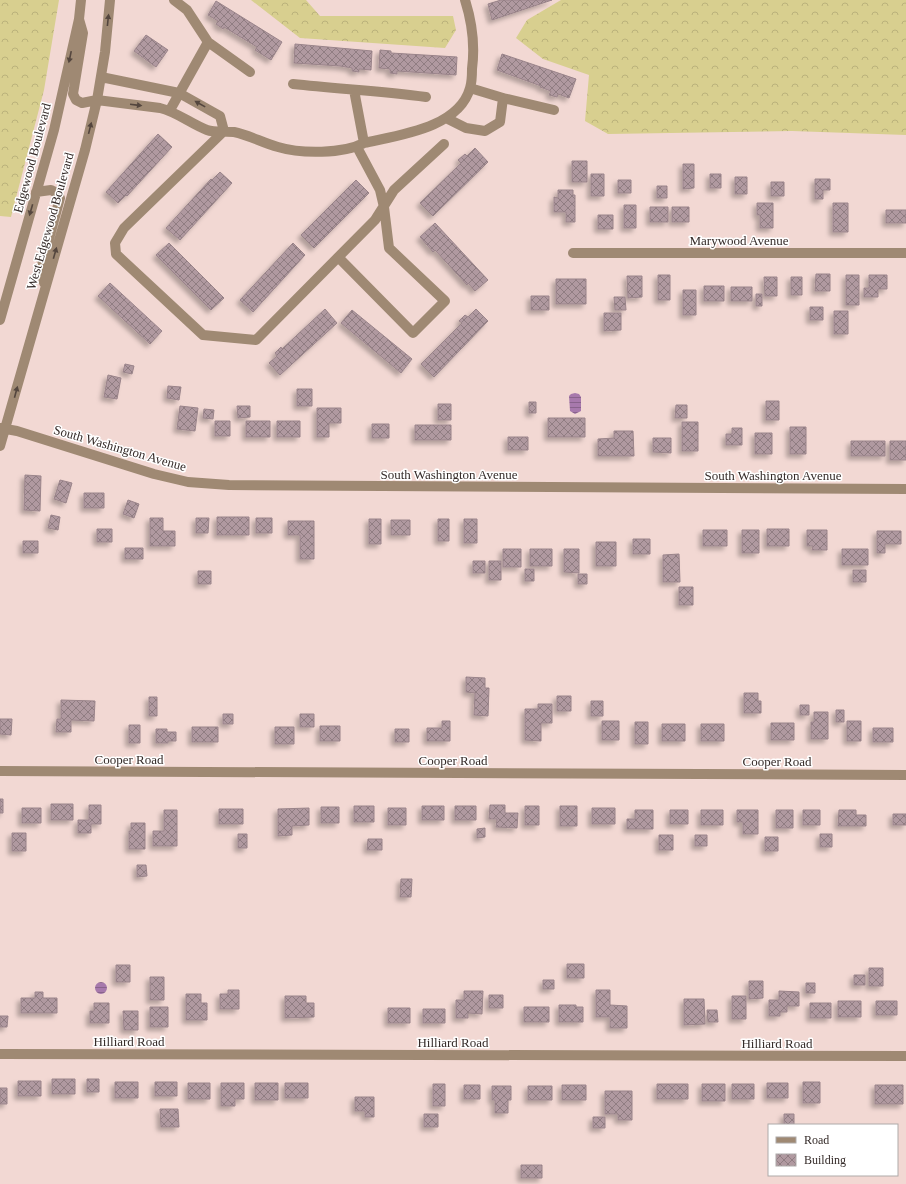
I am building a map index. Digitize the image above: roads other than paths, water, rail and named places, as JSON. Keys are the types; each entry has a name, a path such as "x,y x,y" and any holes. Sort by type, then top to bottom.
{"street":[{"name":"Edgewood Boulevard","path":"0,320 54,130 79,19 81,0"},
{"name":"West Edgewood Boulevard","path":"0,446 3,428 84,150 97,100 105,52 110,0"},
{"path":"174,0 188,10 208,42 250,72"},
{"path":"79,19 83,33 73,94 76,100 82,103 97,100 170,110 208,130 235,132 278,147 305,152 326,151 361,145 419,130 446,118 461,105 470,88 474,57 470,18 465,0"},
{"path":"170,110 208,42"},
{"path":"101,77 179,93 220,116 224,131"},
{"path":"293,84 381,91 426,97"},
{"path":"470,88 554,110"},
{"path":"339,258 413,333 444,301 390,248 384,206 380,190 361,145 354,90"},
{"path":"446,118 466,128 485,131 500,122 504,98"},
{"path":"224,131 124,228 115,243 116,254 203,335 256,340 375,220 394,190 444,144"},
{"path":"36,192 51,190 57,193 60,198 42,265 44,289"},
{"name":"Marywood Avenue","path":"572,253 906,253"},
{"name":"South Washington Avenue","path":"3,428 17,431 154,474 188,482 229,485 906,489"},
{"name":"Cooper Road","path":"0,771 906,775"},
{"name":"Hilliard Road","path":"0,1054 906,1056"}]}
